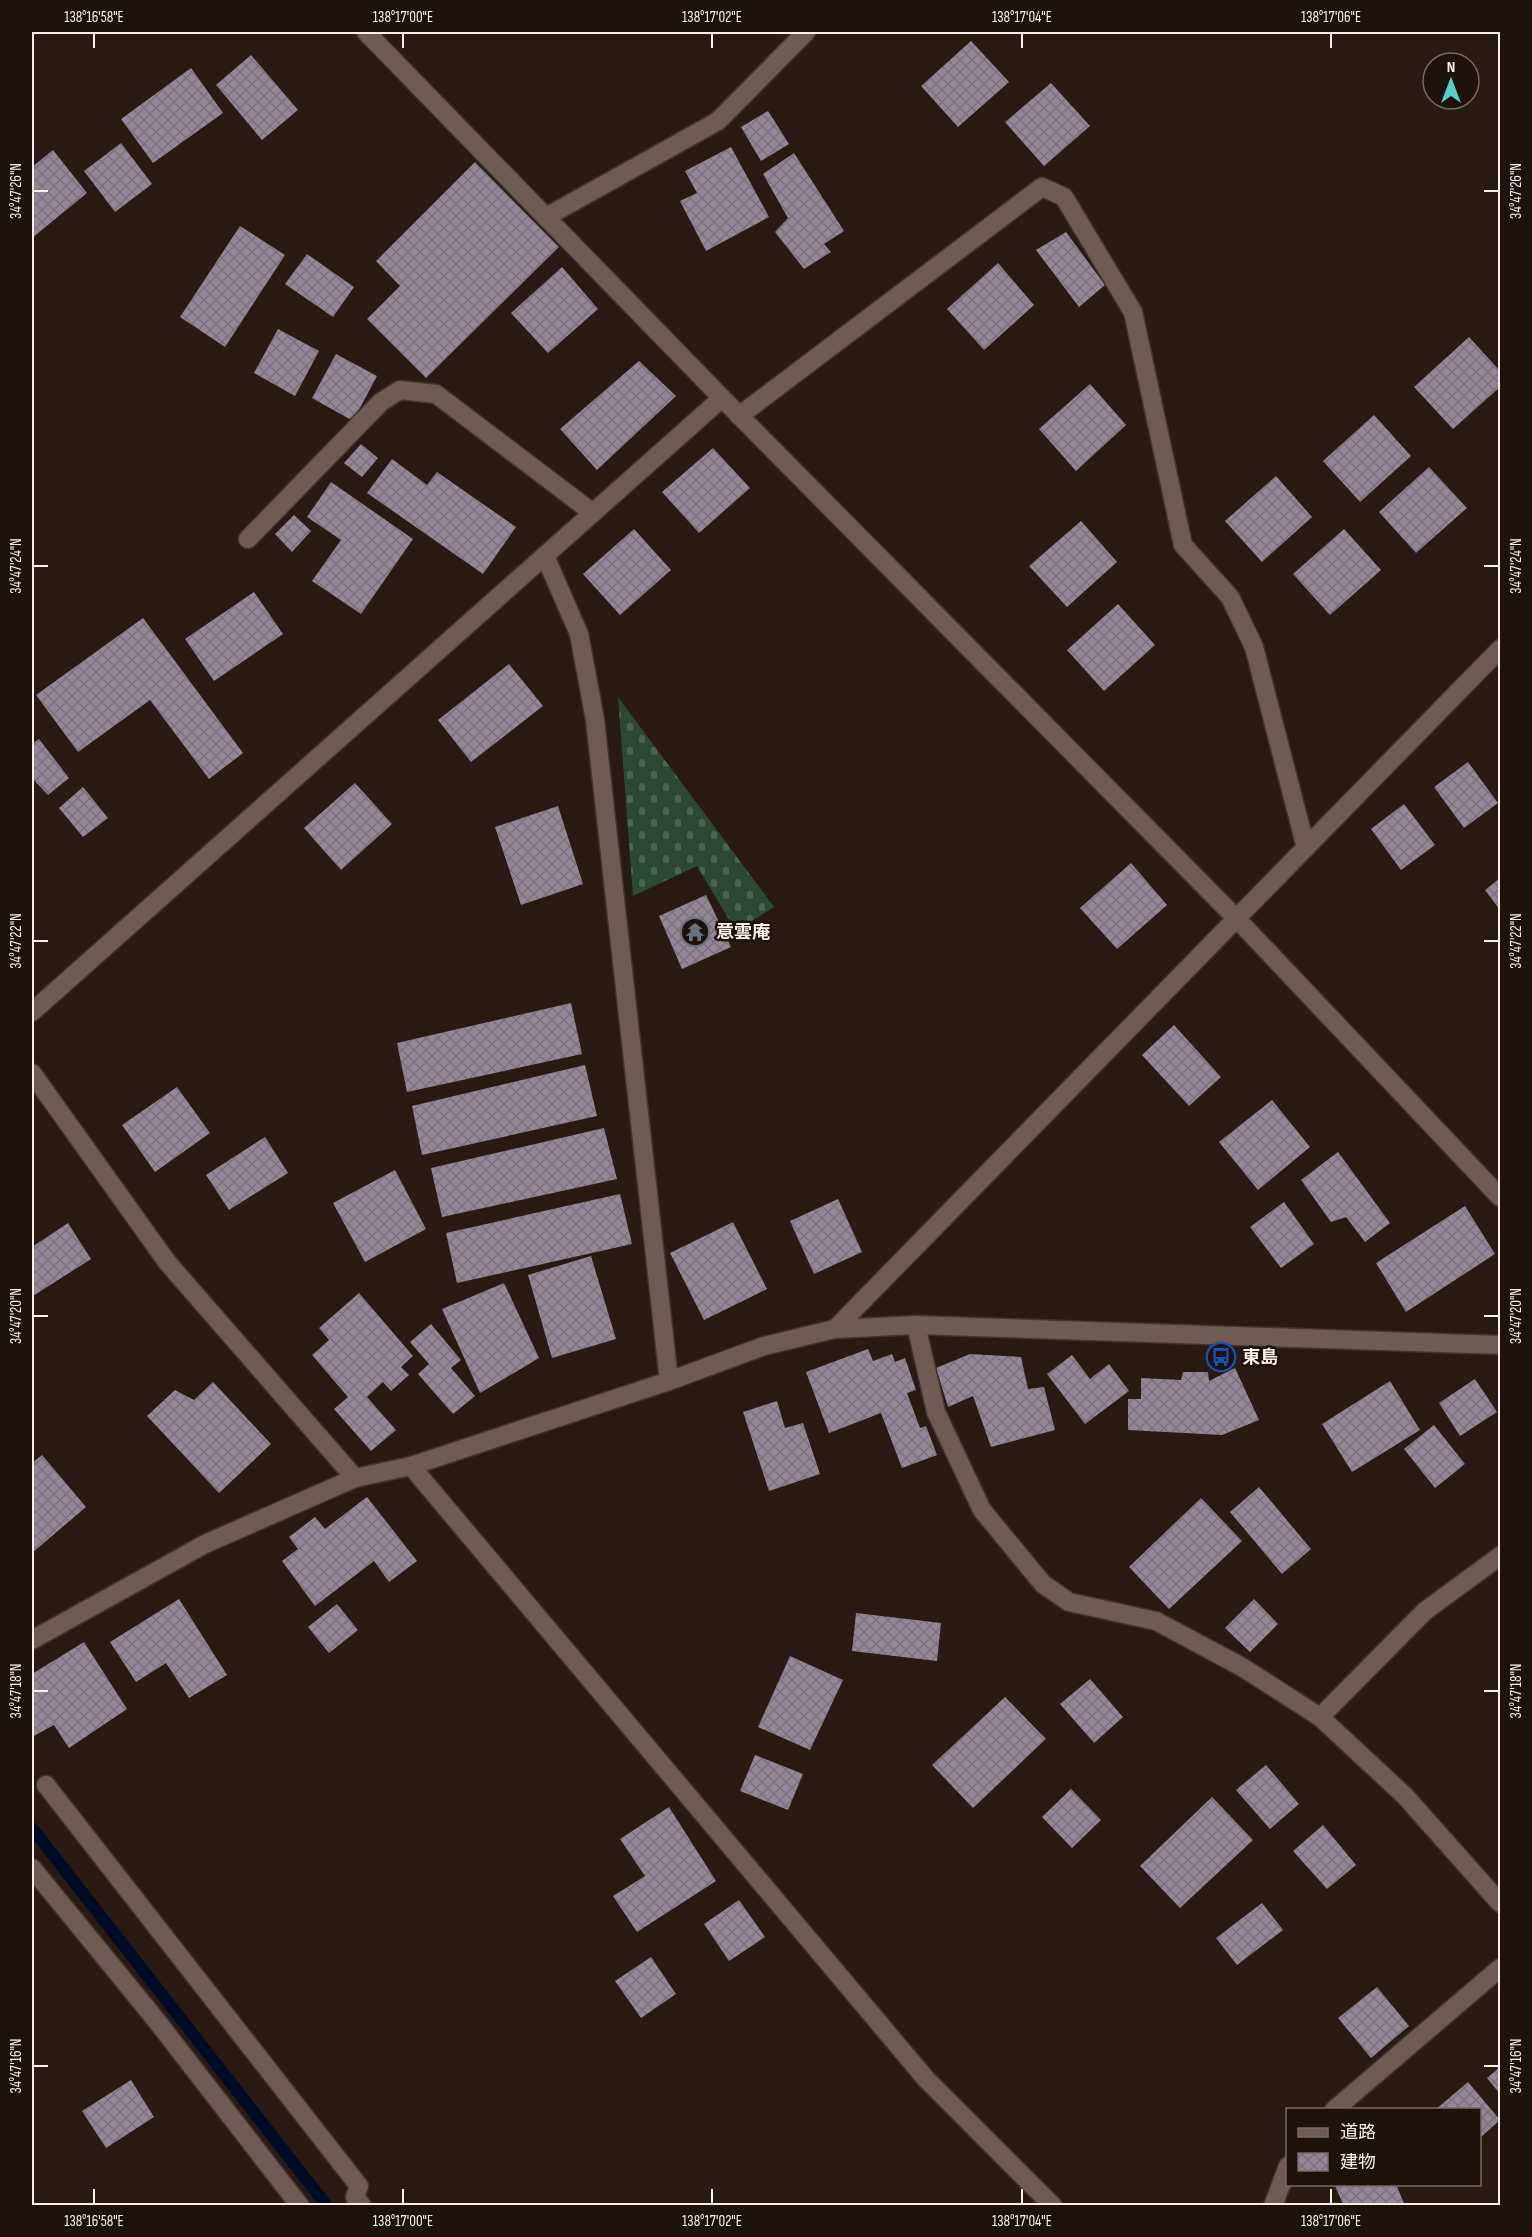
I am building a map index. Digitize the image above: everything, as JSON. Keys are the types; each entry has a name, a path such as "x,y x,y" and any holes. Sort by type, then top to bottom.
{"street":[{"path":"366,32 739,416 1237,919 1500,1197"},
{"path":"546,217 718,121 806,32"},
{"path":"739,416 1042,187 1064,197 1133,312 1183,545 1230,597 1254,647 1306,848"},
{"path":"248,539 381,402 400,390 436,394 593,513"},
{"path":"32,1012 722,398"},
{"path":"545,556 579,634 595,720 669,1381"},
{"path":"835,1329 1500,649"},
{"path":"32,1073 167,1262 355,1478"},
{"path":"916,1324 936,1412 982,1510 1043,1584 1069,1602 1156,1621 1242,1667 1320,1717 1405,1796 1500,1903"},
{"path":"32,1640 205,1544 355,1478 411,1466 669,1381 764,1346 835,1329 916,1324 1500,1346"},
{"path":"411,1466 926,2079 1053,2205"},
{"path":"1320,1717 1425,1611 1500,1556"},
{"path":"46,1785 359,2186 355,2197 362,2205"},
{"path":"32,1868 156,2020 300,2205"},
{"path":"1335,2108 1500,1968"},
{"path":"1273,2205 1286,2169"}],"green space":[{"path":"618,697 774,907 736,931 697,866 633,896"}],"building":[{"path":"971,41 1009,82 958,127 921,86"},
{"path":"251,55 298,110 262,140 216,85"},
{"path":"191,68 223,113 153,163 121,119"},
{"path":"1051,83 1090,126 1044,166 1005,122"},
{"path":"768,111 789,144 761,161 741,127"},
{"path":"121,143 152,184 115,212 84,171"},
{"path":"731,147 769,217 706,251 680,201 697,193 685,171"},
{"path":"53,150 87,193 32,238 32,167"},
{"path":"794,153 844,231 824,244 831,252 804,269 775,232 788,218 763,174"},
{"path":"475,162 559,247 426,378 367,319 400,286 376,261"},
{"path":"240,226 285,255 225,347 180,317"},
{"path":"1066,232 1105,285 1079,307 1036,250"},
{"path":"307,254 354,287 333,317 285,284"},
{"path":"998,263 1034,305 984,350 947,309"},
{"path":"562,267 598,309 548,353 511,313"},
{"path":"278,329 319,351 295,396 254,373"},
{"path":"1469,337 1500,371 1500,387 1453,429 1414,387"},
{"path":"336,354 377,376 353,421 312,398"},
{"path":"639,361 676,396 597,470 560,429"},
{"path":"1090,384 1126,425 1076,471 1039,429"},
{"path":"1374,415 1411,456 1360,502 1323,461"},
{"path":"361,444 378,458 362,477 344,463"},
{"path":"713,448 750,488 699,533 662,492"},
{"path":"392,459 427,485 437,472 516,527 483,574 367,493"},
{"path":"1429,467 1467,508 1416,553 1379,512"},
{"path":"1276,476 1312,517 1262,562 1225,521"},
{"path":"331,482 413,539 361,614 312,581 341,540 307,517"},
{"path":"294,515 311,531 292,552 275,534"},
{"path":"1081,521 1117,562 1067,607 1029,566"},
{"path":"634,529 671,570 620,615 583,574"},
{"path":"1344,529 1381,570 1330,615 1293,574"},
{"path":"254,592 283,634 214,681 185,639"},
{"path":"1118,604 1155,645 1104,691 1067,650"},
{"path":"143,618 243,753 209,779 150,700 78,752 36,695"},
{"path":"509,664 543,706 471,762 438,720"},
{"path":"39,739 69,778 48,795 32,778 32,744"},
{"path":"1468,762 1498,803 1464,828 1434,787"},
{"path":"355,783 392,824 341,870 304,828"},
{"path":"83,787 108,818 83,837 59,808"},
{"path":"1404,804 1435,845 1401,870 1371,829"},
{"path":"558,806 583,884 521,905 495,827"},
{"path":"1131,863 1167,905 1117,949 1080,908"},
{"path":"1500,878 1500,910 1485,890"},
{"name":"意雲庵","path":"706,895 731,947 682,969 659,916"},
{"path":"571,1003 582,1054 407,1092 397,1043"},
{"path":"1174,1025 1221,1077 1189,1106 1142,1055"},
{"path":"585,1065 597,1116 422,1155 412,1106"},
{"path":"177,1087 210,1133 155,1172 122,1125"},
{"path":"1272,1100 1310,1147 1258,1190 1219,1142"},
{"path":"604,1128 617,1179 442,1217 431,1168"},
{"path":"265,1137 288,1173 229,1210 206,1175"},
{"path":"1338,1152 1390,1223 1365,1242 1346,1217 1331,1222 1301,1180"},
{"path":"395,1170 426,1229 365,1262 333,1203"},
{"path":"620,1194 632,1244 457,1283 446,1233"},
{"path":"838,1199 862,1252 814,1274 790,1221"},
{"path":"1284,1202 1314,1244 1281,1268 1250,1227"},
{"path":"1465,1206 1495,1254 1406,1312 1376,1263"},
{"path":"733,1222 767,1289 704,1320 670,1253"},
{"path":"68,1223 91,1259 33,1296 32,1247"},
{"path":"591,1256 616,1339 552,1358 528,1275"},
{"path":"504,1283 539,1358 480,1393 442,1309"},
{"path":"359,1293 413,1356 401,1367 409,1375 391,1391 383,1382 367,1397 396,1430 371,1451 334,1409 348,1397 312,1355 329,1340 319,1328"},
{"path":"431,1324 461,1360 451,1368 475,1396 453,1414 418,1374 429,1364 410,1342"},
{"path":"868,1349 873,1361 892,1354 895,1362 905,1358 916,1390 907,1393 920,1428 926,1426 937,1455 902,1468 881,1413 829,1433 806,1372"},
{"path":"970,1354 1021,1357 1028,1389 1044,1387 1055,1430 991,1447 973,1396 948,1407 936,1368"},
{"path":"1072,1355 1090,1379 1109,1364 1129,1391 1085,1424 1047,1374"},
{"path":"1235,1368 1259,1420 1222,1435 1128,1430 1128,1399 1141,1399 1141,1378 1181,1380 1183,1372 1208,1372 1209,1381"},
{"path":"1475,1379 1497,1412 1460,1436 1439,1403"},
{"path":"1390,1381 1420,1430 1352,1472 1322,1424"},
{"path":"213,1382 271,1444 219,1493 147,1416 175,1390 194,1400"},
{"path":"777,1401 785,1428 803,1423 820,1474 769,1491 743,1412"},
{"path":"1434,1425 1465,1464 1435,1488 1404,1449"},
{"path":"42,1455 86,1507 32,1553 32,1463"},
{"path":"1259,1487 1311,1549 1282,1574 1230,1512"},
{"path":"367,1497 417,1561 389,1582 374,1561 315,1606 282,1561 298,1549 289,1537 315,1517 325,1529"},
{"path":"1201,1498 1242,1541 1169,1609 1129,1567"},
{"path":"179,1599 227,1675 189,1698 166,1663 136,1682 110,1642"},
{"path":"1254,1599 1278,1624 1250,1652 1225,1628"},
{"path":"337,1604 358,1630 329,1653 308,1627"},
{"path":"856,1613 941,1623 937,1661 852,1651"},
{"path":"84,1642 127,1709 69,1748 54,1725 32,1737 32,1674"},
{"path":"790,1656 843,1680 810,1750 758,1727"},
{"path":"1090,1679 1123,1717 1094,1743 1060,1704"},
{"path":"1005,1697 1046,1739 973,1808 932,1765"},
{"path":"755,1755 803,1774 788,1810 740,1791"},
{"path":"1266,1765 1299,1804 1270,1829 1236,1790"},
{"path":"1071,1789 1101,1820 1072,1848 1042,1817"},
{"path":"1212,1797 1253,1840 1180,1908 1140,1866"},
{"path":"669,1807 716,1881 637,1932 613,1896 645,1876 620,1839"},
{"path":"1323,1825 1356,1865 1327,1889 1293,1851"},
{"path":"739,1900 765,1937 729,1961 704,1924"},
{"path":"1262,1903 1283,1930 1237,1965 1216,1938"},
{"path":"651,1957 676,1994 641,2018 615,1981"},
{"path":"1377,1987 1409,2026 1371,2058 1338,2018"},
{"path":"1500,2067 1500,2094 1487,2078"},
{"path":"131,2080 154,2117 106,2148 82,2111"},
{"path":"1468,2082 1500,2120 1481,2137 1481,2108 1437,2108"},
{"path":"1335,2186 1397,2186 1405,2206 1344,2206"}],"waterway":[{"path":"32,1828 327,2206"}],"place":[{"name":"意雲庵","path":"695,932"},
{"name":"東島","path":"1221,1357"}]}
